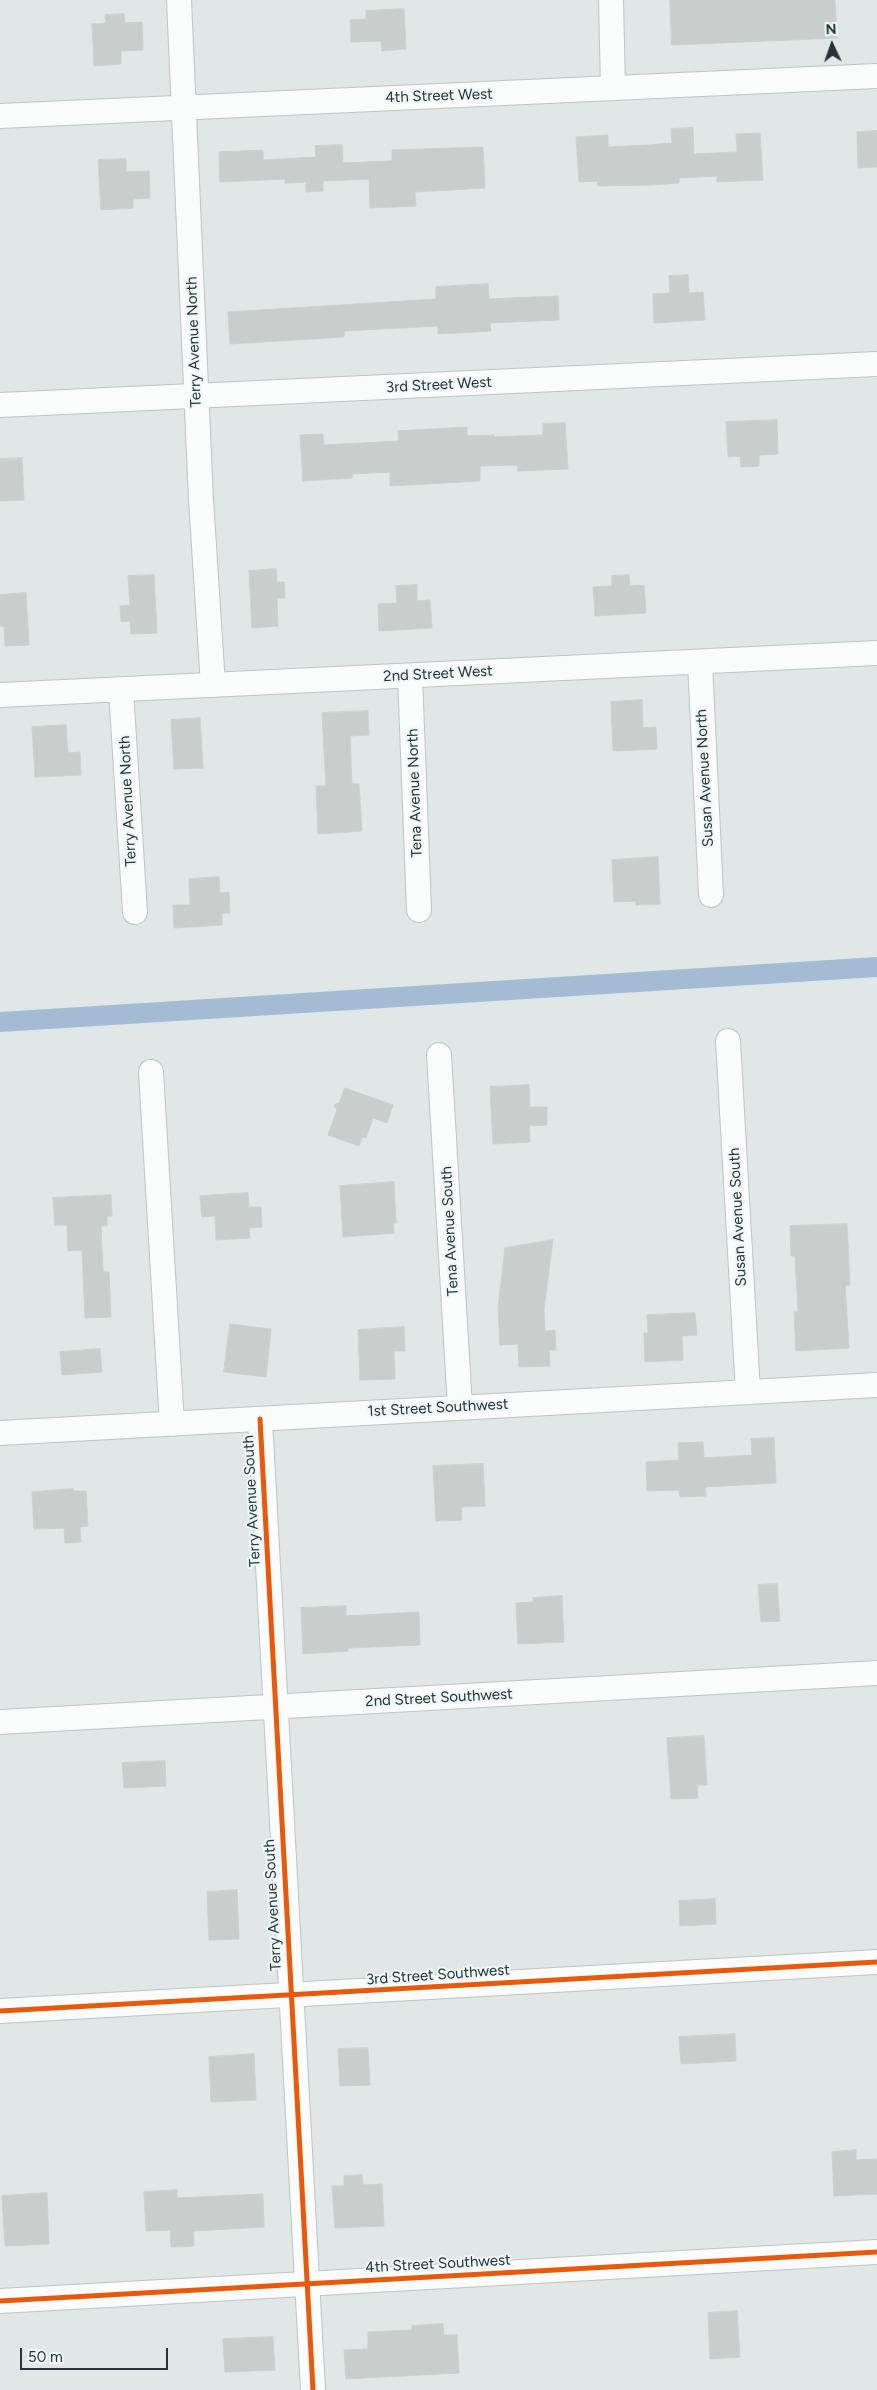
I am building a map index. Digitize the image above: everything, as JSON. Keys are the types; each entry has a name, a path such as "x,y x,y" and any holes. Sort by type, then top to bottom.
{"street":[{"name":"Terry Avenue North","path":"178,0 196,396 213,684"},
{"path":"611,0 613,88"},
{"name":"4th Street West","path":"0,116 877,76"},
{"name":"3rd Street West","path":"0,405 877,364"},
{"name":"2nd Street West","path":"0,695 877,653"},
{"name":"Susan Avenue North","path":"700,662 711,894"},
{"name":"Tena Avenue North","path":"410,676 419,910"},
{"name":"Terry Avenue North","path":"121,690 135,912"},
{"name":"Susan Avenue South","path":"728,1041 748,1392"},
{"name":"Tena Avenue South","path":"439,1055 460,1407"},
{"path":"151,1072 172,1424"},
{"name":"1st Street Southwest","path":"0,1433 877,1385"},
{"name":"Terry Avenue South","path":"260,1419 313,2390"},
{"name":"2nd Street Southwest","path":"0,1722 877,1673"},
{"name":"3rd Street Southwest","path":"0,2011 877,1962"},
{"name":"4th Street Southwest","path":"0,2301 877,2252"}],"building":[{"path":"670,0 835,0 837,38 672,45"},
{"path":"404,9 406,49 382,51 381,41 351,42 350,20 366,19 366,11"},
{"path":"124,14 125,23 142,22 143,50 121,51 121,64 94,66 92,24 106,23 105,15"},
{"path":"693,128 694,154 737,152 736,134 760,133 763,180 717,182 717,176 679,178 679,183 651,185 598,186 597,181 579,182 576,137 608,135 608,147 649,145 672,143 671,129"},
{"path":"877,131 877,167 858,168 857,132"},
{"path":"342,145 343,163 392,161 392,150 483,147 485,188 415,192 416,206 370,208 369,179 323,181 323,191 306,192 306,182 285,183 285,179 220,182 219,152 263,150 263,160 316,157 315,146"},
{"path":"126,159 126,172 149,171 150,198 133,199 133,208 101,210 98,160"},
{"path":"688,275 689,293 703,292 705,320 654,323 653,294 670,293 669,276"},
{"path":"488,284 489,299 558,296 559,320 490,323 491,331 438,334 438,326 344,331 344,337 230,344 228,312 436,299 436,287"},
{"path":"777,420 778,454 759,455 759,466 741,467 740,456 728,457 726,422"},
{"path":"565,423 568,469 518,471 517,465 480,466 480,481 390,486 390,472 352,474 352,478 303,481 300,435 323,434 324,445 399,441 398,431 467,427 467,436 543,435 543,424"},
{"path":"22,458 24,500 0,501 0,459"},
{"path":"276,569 277,582 284,582 285,598 277,598 278,626 252,628 249,571"},
{"path":"154,575 157,633 131,634 130,621 121,622 120,606 130,605 128,576"},
{"path":"629,575 630,586 644,585 646,613 595,616 593,587 612,586 612,576"},
{"path":"417,585 417,601 430,600 432,628 379,631 378,604 397,603 396,586"},
{"path":"26,593 29,645 5,646 4,626 0,626 0,595"},
{"path":"642,700 643,728 656,727 657,749 613,751 611,702"},
{"path":"368,711 369,735 350,736 352,784 359,784 362,831 318,834 316,786 326,786 322,713"},
{"path":"200,718 203,768 174,769 171,720"},
{"path":"66,725 68,753 80,752 81,775 35,777 32,727"},
{"path":"658,857 660,904 636,905 636,901 614,902 612,860"},
{"path":"219,877 220,893 229,892 230,913 222,913 222,925 174,928 173,905 190,905 189,879"},
{"path":"529,1085 530,1107 547,1107 547,1125 529,1126 530,1142 493,1144 490,1087"},
{"path":"345,1088 393,1105 387,1123 373,1118 366,1138 362,1137 359,1146 328,1135 337,1110 334,1105 339,1103"},
{"path":"394,1182 396,1223 393,1223 394,1233 343,1237 340,1186"},
{"path":"248,1193 249,1207 261,1207 262,1227 249,1228 250,1238 216,1240 215,1216 202,1217 200,1196"},
{"path":"111,1195 112,1216 107,1216 107,1226 101,1226 103,1272 109,1272 111,1317 85,1318 82,1250 68,1251 67,1225 55,1225 53,1198"},
{"path":"847,1224 850,1285 845,1285 849,1348 796,1351 794,1312 798,1312 795,1256 791,1256 790,1226"},
{"path":"553,1240 544,1309 545,1331 555,1330 556,1350 549,1350 550,1366 519,1367 518,1344 500,1345 498,1308 505,1248"},
{"path":"695,1313 697,1335 682,1336 683,1360 645,1362 644,1333 648,1333 647,1315"},
{"path":"230,1324 271,1329 266,1377 224,1372"},
{"path":"404,1327 405,1351 394,1351 395,1379 360,1380 358,1330"},
{"path":"100,1349 102,1372 62,1375 60,1352"},
{"path":"774,1438 776,1483 705,1487 706,1496 680,1497 679,1490 647,1491 646,1462 679,1460 678,1443 703,1442 704,1458 752,1455 751,1439"},
{"path":"483,1464 485,1506 461,1507 462,1520 436,1521 433,1466"},
{"path":"73,1489 74,1491 86,1491 88,1526 80,1527 81,1542 65,1543 64,1528 34,1529 32,1492"},
{"path":"777,1584 780,1621 761,1622 758,1585"},
{"path":"562,1596 564,1642 518,1644 516,1603 534,1602 533,1598"},
{"path":"346,1606 346,1616 419,1612 420,1645 348,1648 348,1651 303,1654 301,1608"},
{"path":"704,1736 707,1785 697,1785 698,1798 671,1799 667,1738"},
{"path":"165,1761 166,1786 124,1788 122,1763"},
{"path":"237,1890 239,1939 209,1940 207,1892"},
{"path":"715,1899 716,1924 680,1926 679,1901"},
{"path":"735,2034 736,2061 681,2064 679,2037"},
{"path":"368,2048 370,2085 340,2086 338,2049"},
{"path":"254,2054 256,2100 211,2102 209,2057"},
{"path":"856,2150 856,2160 877,2159 877,2194 834,2196 832,2152"},
{"path":"362,2175 363,2185 382,2184 384,2226 335,2228 332,2186 344,2186 344,2176"},
{"path":"177,2190 177,2198 263,2194 264,2227 193,2231 194,2246 171,2247 170,2230 146,2231 144,2192"},
{"path":"47,2193 49,2244 5,2246 2,2196"},
{"path":"737,2311 740,2357 710,2359 708,2313"},
{"path":"443,2324 444,2335 457,2335 459,2373 346,2379 344,2350 368,2349 368,2332 412,2330 412,2326"},
{"path":"273,2337 275,2370 225,2372 223,2339"}],"waterway":[{"path":"0,1022 877,967"}],"cycle path":[{"path":"260,1419 313,2390"},
{"path":"0,2011 877,1962"},
{"path":"0,2301 877,2252"}]}
